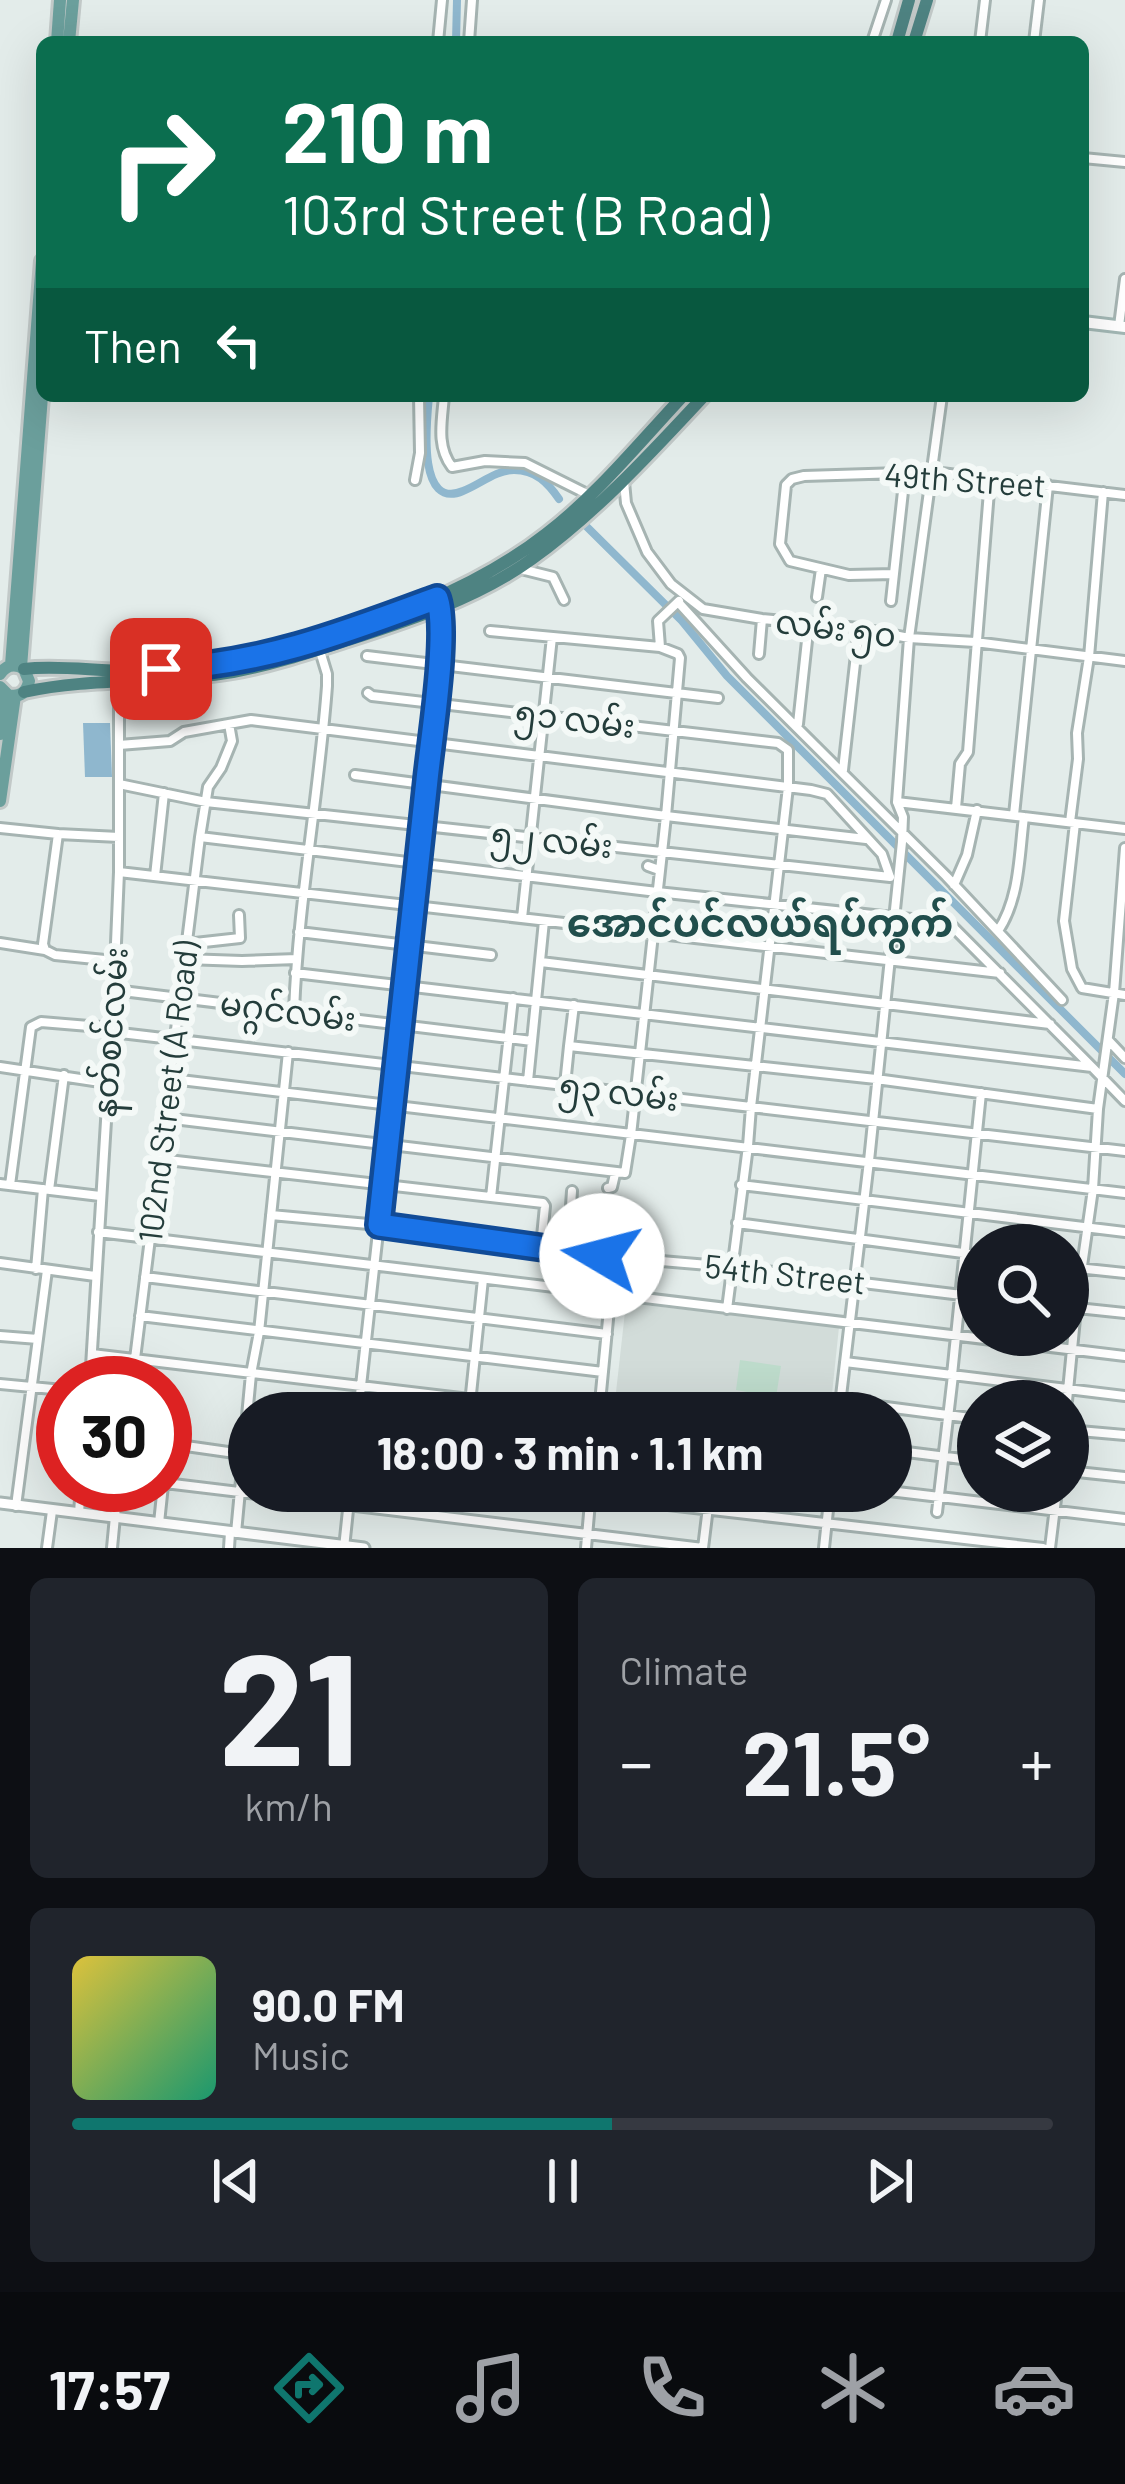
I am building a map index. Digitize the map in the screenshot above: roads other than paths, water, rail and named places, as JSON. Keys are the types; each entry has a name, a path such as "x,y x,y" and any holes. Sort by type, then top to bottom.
{"highway":[{"path":"899,36 909,0"},
{"path":"916,36 927,0"},
{"path":"904,20 920,24"},
{"path":"8,691 232,672 320,649 439,602 517,568 580,522 678,402"},
{"path":"10,668 133,671 234,663 439,602 508,561 624,480 698,402"}],"main road":[{"path":"57,36 60,0"},
{"path":"70,36 73,0"},
{"path":"1089,323 1122,327"},
{"path":"10,668 36,337"},
{"path":"10,668 41,402"},
{"path":"8,691 29,681 10,668"},
{"path":"0,734 8,691"},
{"path":"0,797 8,691"}],"street":[{"path":"439,36 442,0"},
{"path":"469,36 472,0"},
{"path":"874,36 886,0"},
{"path":"981,36 985,0"},
{"path":"1035,36 1039,0"},
{"path":"1089,160 1125,162"},
{"path":"1122,327 1125,279"},
{"path":"415,480 420,453 418,402"},
{"path":"443,402 440,438 452,467 485,461 525,463 595,499"},
{"path":"841,1392 903,837 897,802 909,638 941,402"},
{"name":"49th Street","path":"821,569 790,560 780,544 786,485 791,479 933,472 1125,495"},
{"path":"891,601 905,473"},
{"path":"956,808 960,764 968,752 990,479"},
{"path":"624,480 626,503 647,552 747,678 843,771 1061,1000"},
{"path":"998,931 1015,893 1030,650 1048,485"},
{"path":"1103,492 1089,657 1077,733 1064,921 1075,978 1082,988 1125,995"},
{"path":"517,568 553,577 564,600"},
{"path":"817,597 821,569 849,575 894,574"},
{"path":"660,647 660,618 681,599"},
{"name":"လမ်း ၅၀","path":"681,599 703,609 762,619 1125,661"},
{"path":"361,1392 431,745 439,602"},
{"path":"759,654 762,619"},
{"path":"798,726 809,622"},
{"path":"843,771 859,628"},
{"path":"490,632 660,647 680,658 631,1135 621,1172 608,1188"},
{"path":"522,918 552,638"},
{"path":"294,1012 323,731 327,674 320,649"},
{"path":"367,656 718,698"},
{"name":"နတ်စင်လမ်း","path":"92,1354 115,990 119,680"},
{"name":"၅၁ လမ်း","path":"368,693 778,743 790,758 788,787"},
{"path":"119,745 170,741 184,732 250,721 811,790 827,794 896,874"},
{"name":"102nd Street (A Road)","path":"135,1356 200,837 208,787 232,741 230,724"},
{"path":"356,775 867,839"},
{"name":"၅၂ လမ်း","path":"119,784 206,802 896,874"},
{"path":"727,1310 788,787"},
{"path":"155,876 164,793"},
{"path":"897,802 1125,829"},
{"path":"954,885 967,855 977,810"},
{"path":"0,828 119,837"},
{"path":"45,950 58,834"},
{"path":"200,837 949,923 1125,1101"},
{"path":"1087,1224 1099,1071 1114,993 1125,848"},
{"path":"648,866 659,870"},
{"path":"119,872 1000,974"},
{"path":"187,944 240,938 239,915"},
{"path":"528,1081 544,921"},
{"path":"299,932 491,955"},
{"path":"0,943 115,961"},
{"path":"185,959 297,958"},
{"path":"542,962 1051,1024"},
{"path":"295,974 880,1040 1099,1071"},
{"name":"မဂ္ဂင်လမ်း","path":"115,990 532,1041"},
{"path":"491,1197 512,998"},
{"path":"565,1085 574,1005"},
{"name":"၅၃ လမ်း","path":"25,1070 29,1031 37,1022 1125,1151"},
{"path":"1108,1043 1125,1058"},
{"path":"569,1046 1098,1109"},
{"path":"249,1392 288,1052"},
{"path":"0,1067 106,1083"},
{"path":"25,1070 5,1184 100,1196"},
{"path":"16,1506 38,1339 46,1190 64,1075"},
{"path":"172,1079 1125,1193"},
{"path":"968,1224 982,1093"},
{"path":"165,1118 621,1172"},
{"path":"159,1159 545,1204 541,1247"},
{"path":"741,1185 1053,1224"},
{"path":"568,1251 572,1191"},
{"name":"54th Street","path":"272,1215 957,1294"},
{"path":"602,1256 605,1215"},
{"path":"737,1223 957,1252"},
{"path":"1089,1228 1125,1232"},
{"path":"98,1232 956,1336"},
{"path":"601,1392 614,1257"},
{"path":"0,1263 95,1276"},
{"path":"1089,1269 1125,1273"},
{"path":"145,1277 607,1334"},
{"path":"471,1392 483,1279"},
{"path":"1089,1310 1125,1313"},
{"path":"140,1316 603,1372"},
{"path":"937,1512 957,1326"},
{"path":"0,1336 38,1339"},
{"path":"1089,1353 1125,1356"},
{"path":"92,1354 106,1356"},
{"path":"845,1362 976,1380"},
{"path":"192,1367 408,1392"},
{"path":"0,1384 36,1388"},
{"path":"1089,1395 1125,1396"},
{"path":"912,1410 957,1416"},
{"path":"1089,1432 1125,1435"},
{"path":"192,1447 228,1452"},
{"path":"912,1453 957,1459"},
{"path":"1089,1473 1125,1477"},
{"path":"192,1487 228,1491"},
{"path":"912,1494 957,1499"},
{"path":"0,1503 36,1508"},
{"path":"47,1548 52,1512"},
{"path":"70,1512 364,1548"},
{"path":"112,1548 116,1512"},
{"path":"159,1523 160,1512"},
{"path":"229,1548 237,1512"},
{"path":"344,1547 348,1512"},
{"path":"410,1512 703,1548 708,1512"},
{"path":"586,1548 589,1512"},
{"path":"742,1512 1047,1548 1054,1512 1125,1519"},
{"path":"824,1548 827,1512"},
{"path":"932,1548 934,1534"}],"water":[{"path":"83,723 110,723 112,777 85,777"}],"waterway":[{"path":"456,36 457,0"},
{"path":"429,402 428,460 438,488 448,494 463,491 514,470 541,478 559,499"},
{"path":"585,525 682,621 727,676 1125,1074"}],"district":[{"name":"အောင်ပင်လယ်ရပ်ကွက်","path":"760,923"}]}
